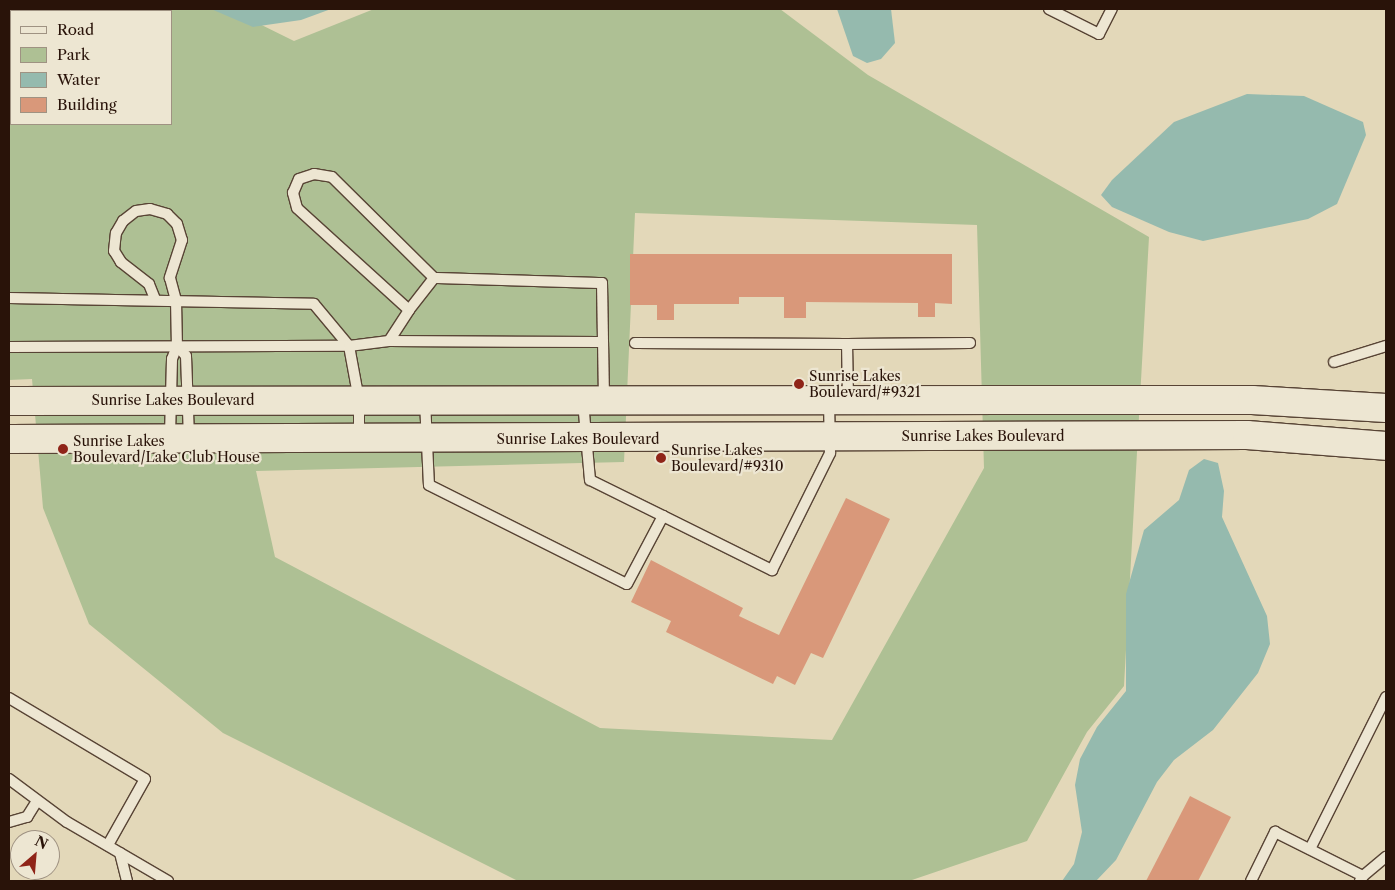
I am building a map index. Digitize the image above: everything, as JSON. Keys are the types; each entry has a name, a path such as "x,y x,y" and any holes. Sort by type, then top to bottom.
{"street":[{"name":"Sunrise Lakes Boulevard","path":"9,401 180,399 1252,400 1386,408"},
{"name":"Sunrise Lakes Boulevard","path":"9,439 586,439 832,436 1248,435 1386,446"}],"lane":[{"path":"1049,9 1099,34 1112,9"},
{"path":"409,310 297,208 292,193 299,179 314,174 332,177 434,278 602,283 603,342 586,439 590,480 772,570 830,453 847,344"},
{"path":"154,300 149,284 122,262 114,251 116,233 123,221 136,211 150,209 167,214 177,224 182,240 170,278 176,300 178,346 172,359 180,399 180,440"},
{"path":"389,341 409,310 434,278"},
{"path":"9,298 314,304 349,346 359,400 359,439"},
{"path":"9,347 349,346 389,341 603,342"},
{"path":"635,343 970,343"},
{"path":"178,346 186,356 180,399 180,440"},
{"path":"1334,362 1386,346"},
{"path":"425,400 429,485 627,584 663,516"},
{"path":"1310,849 1386,697"},
{"path":"9,698 145,779 108,845"},
{"path":"9,779 37,801 168,881"},
{"path":"9,822 27,818 37,801"},
{"path":"1251,881 1275,832 1310,849 1361,878 1386,857"},
{"path":"120,853 127,881"}],"green space":[{"path":"9,9 229,9 294,41 374,9 780,9 868,75 1149,237 1124,686 1087,732 1027,841 909,881 518,881 223,733 89,624 43,508 32,379 9,380","holes":["635,213 977,225 984,468 832,740 600,728 275,557 256,471 624,462"]}],"water":[{"path":"211,9 331,9 301,20 253,27"},
{"path":"837,9 891,9 895,43 881,59 867,63 853,56"},
{"path":"1247,94 1304,96 1363,122 1366,135 1337,204 1308,219 1203,241 1169,232 1112,207 1101,195 1112,180 1174,122"},
{"path":"1204,459 1218,463 1224,491 1222,517 1267,616 1270,644 1258,673 1213,730 1174,760 1157,782 1116,860 1096,881 1062,881 1074,864 1082,832 1075,785 1080,759 1097,727 1126,691 1126,594 1144,530 1179,500 1189,470"}],"building":[{"path":"630,254 952,254 952,304 935,303 935,317 918,317 918,303 806,302 806,318 784,318 784,297 739,297 739,304 674,304 674,320 657,320 657,305 630,305"},
{"path":"846,498 890,519 823,658 811,653 795,685 777,676 773,684 666,632 671,621 631,602 651,560 743,608 739,616 779,635"},
{"path":"1190,796 1231,817 1198,881 1146,881"}],"place":[{"name":"Sunrise Lakes Boulevard/#9321","path":"799,384"},
{"name":"Sunrise Lakes Boulevard/Lake Club House","path":"63,449"},
{"name":"Sunrise Lakes Boulevard/#9310","path":"661,458"}]}
